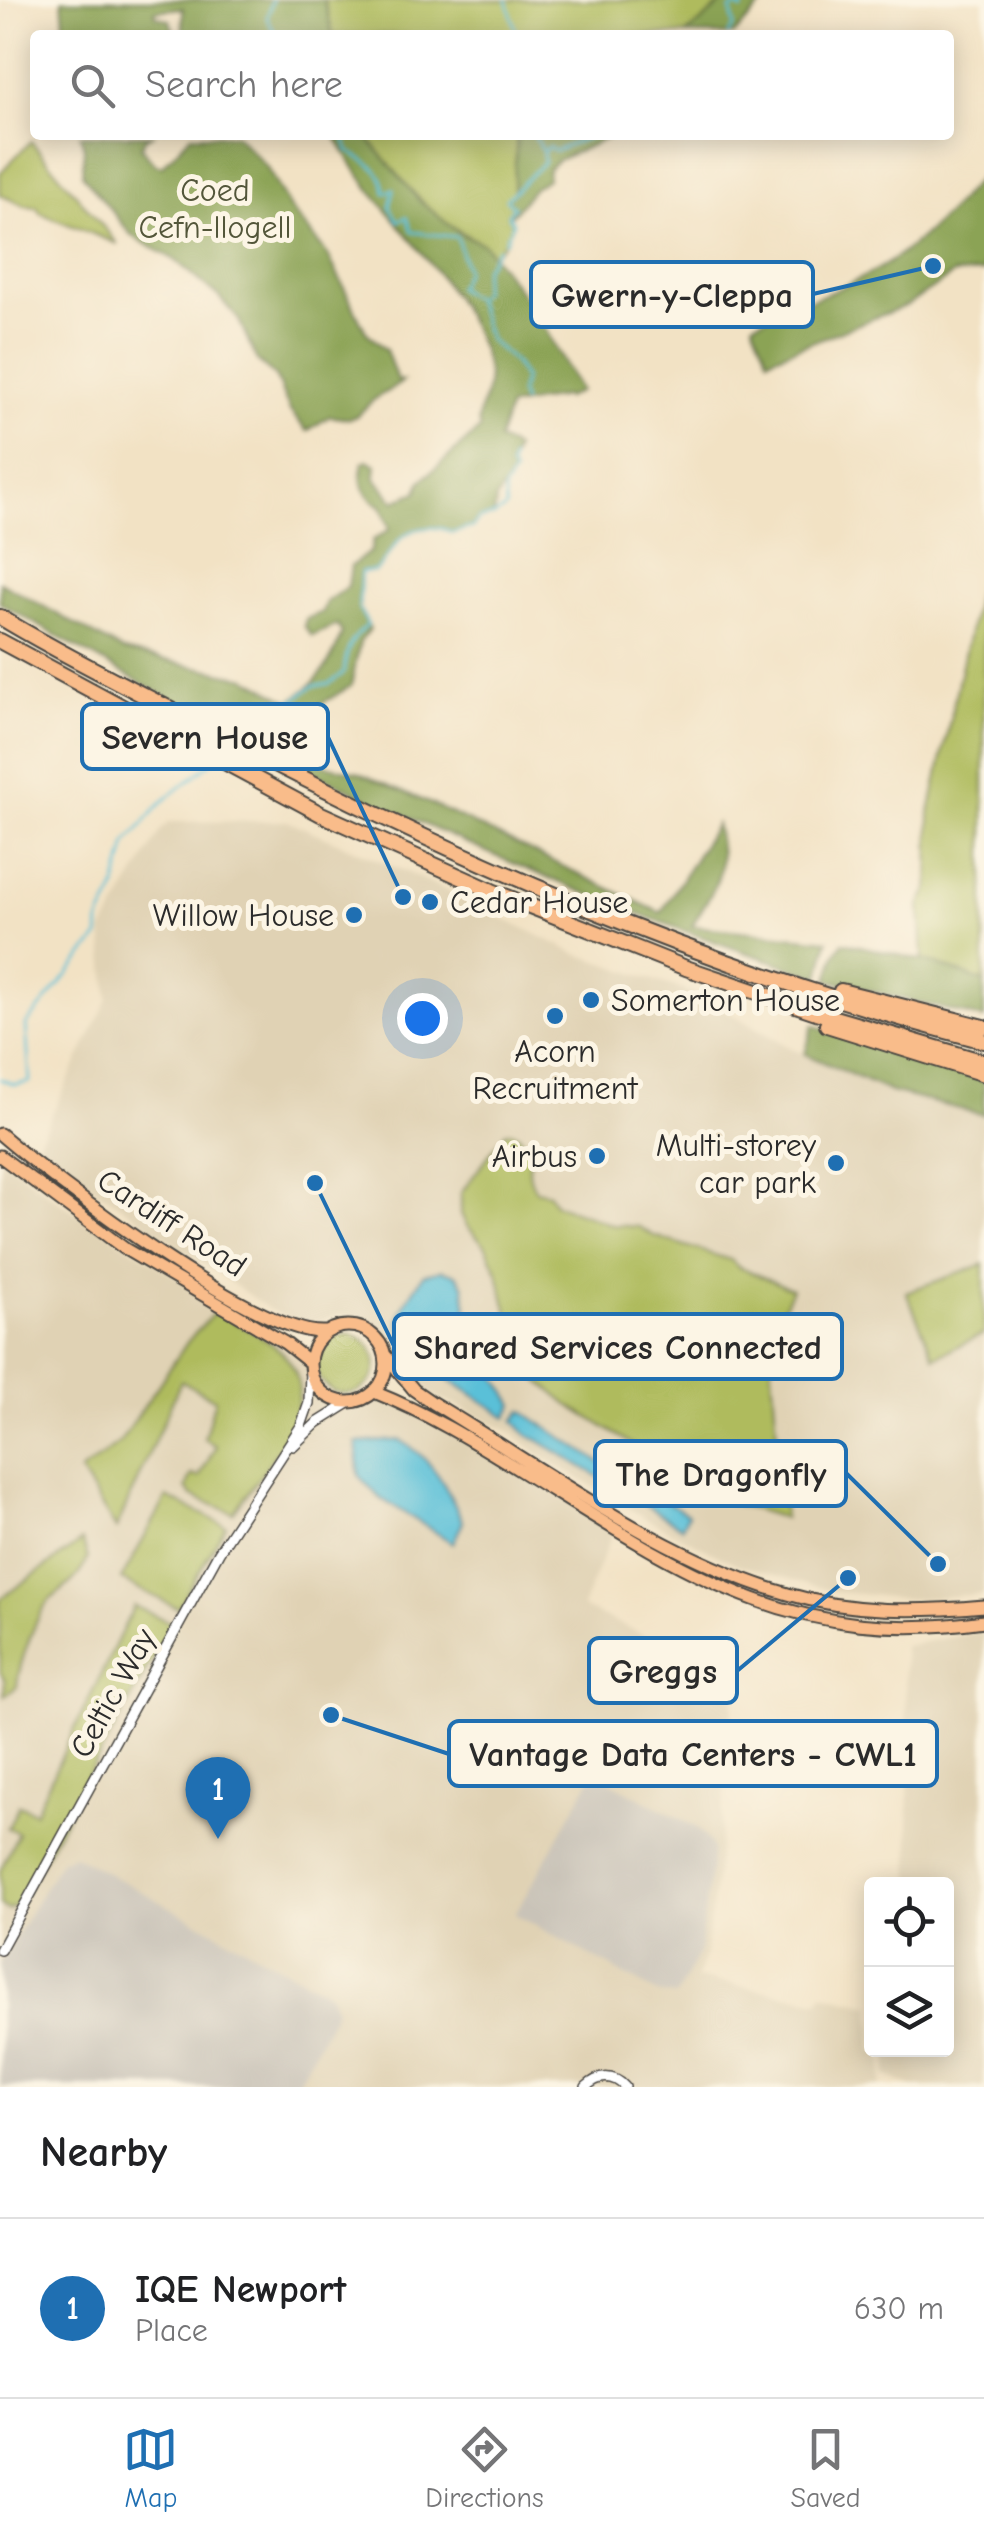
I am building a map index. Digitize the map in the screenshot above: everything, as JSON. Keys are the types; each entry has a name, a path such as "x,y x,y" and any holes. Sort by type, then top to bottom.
{"highway":[{"path":"0,617 334,796 546,891 794,986 984,1040"},
{"path":"0,640 321,814 492,892 833,1028 984,1074"},
{"path":"734,964 984,1027"},
{"path":"686,968 831,1017 984,1062"}],"main road":[{"name":"Cardiff Road","path":"0,1134 94,1208 214,1286 310,1334 349,1326 364,1329 375,1336 414,1390 433,1403 645,1532 734,1576 787,1594 860,1608 903,1611 984,1606"},
{"name":"Cardiff Road","path":"0,1156 126,1249 284,1342 309,1366 318,1390 330,1399 349,1403"},
{"path":"309,1366 315,1343 325,1332"},
{"path":"349,1403 374,1392 382,1381 386,1356"},
{"path":"374,1392 436,1419 662,1556 763,1604 793,1614 866,1626 928,1628 984,1621"}],"street":[{"name":"Celtic Way","path":"0,1950 220,1552 301,1426 310,1403 309,1366"},
{"name":"Celtic Way","path":"278,1463 317,1423 349,1403"},
{"path":"586,2087 607,2077 625,2087"}],"shaded area":[{"path":"288,821 418,877 577,954 698,995 795,1050 944,1106 984,1115 984,1594 911,1599 836,1592 736,1564 647,1519 539,1454 510,1431 433,1395 407,1371 392,1341 376,1326 346,1314 306,1324 270,1310 36,1147 108,999 102,932 162,829 169,822"},
{"path":"0,1156 55,1199 309,1362 313,1381 330,1399 349,1403 374,1392 410,1406 614,1529 582,1607 736,1677 718,1860 705,1956 696,1978 820,2001 822,1994 864,2003 864,2057 883,2057 881,2087 0,2087"},
{"path":"984,1631 984,2087 913,2087 886,2075 888,2057 954,2057 954,1877 911,1877 904,1646"},
{"path":"594,1773 697,1828 713,1850 699,1953 676,1996 659,1994 515,1914"},
{"path":"74,1855 330,1994 335,2008 332,2018 295,2087 0,2087 0,1964 60,1861"}],"green space":[{"path":"62,0 324,0 332,30 183,30 183,8 155,11 156,16 170,20 173,30 65,30"},
{"path":"324,0 726,0 692,30 332,30"},
{"path":"726,0 767,0 739,30 692,30"},
{"name":"Coed Cefn-llogell","path":"82,140 145,140 141,148 155,164 162,166 186,140 241,140 266,166 289,207 328,255 366,332 386,350 397,380 403,381 354,417 330,416 307,431 290,411 275,376 257,361 239,320 218,296 175,260 132,236 82,174"},
{"path":"338,140 369,140 420,201 460,234 484,244 535,311 580,391 566,398 509,407 498,440 515,448 510,466 514,473 496,499 494,516 452,533 434,528 408,533 376,571 361,572 359,608 370,629 360,642 351,686 314,708 299,708 297,715 317,763 360,773 429,803 661,913 716,824 721,855 718,878 692,926 828,940 820,977 607,902 399,813 197,713 0,603 0,582 123,651 247,678 290,701 322,672 342,633 337,625 312,636 304,626 306,619 322,612 326,602 348,586 351,566 371,551 373,540 390,529 381,506 364,488 363,463 368,460 376,465 375,477 394,501 417,492 421,481 480,429 479,415 488,377 480,347 460,306"},
{"path":"369,140 517,140 514,207 508,214 513,223 505,242 493,255 441,219"},
{"path":"517,140 603,140 558,160 548,169 547,179 534,188 510,217 514,207 506,199 513,193"},
{"path":"31,141 118,244 40,213 37,207 0,195 0,173"},
{"path":"984,172 984,272 954,274 906,306 768,359 753,323 888,263 939,221"},
{"path":"984,563 984,982 923,961 920,905 929,888 930,812"},
{"path":"843,942 937,964 984,982 984,1019 828,980"},
{"path":"813,1025 984,1081 984,1115 891,1092 805,1054"},
{"path":"506,1132 518,1135 532,1151 531,1181 536,1190 549,1193 555,1204 613,1225 639,1227 654,1236 731,1260 738,1267 792,1289 769,1336 784,1518 722,1500 567,1404 539,1381 517,1348 497,1270 485,1245 461,1214 461,1193"},
{"path":"984,1264 984,1334 934,1357 906,1292"},
{"path":"215,1312 280,1351 297,1376 299,1396 285,1438 233,1513 192,1496 186,1488 192,1475 199,1477 216,1446 204,1439 215,1399 181,1381 116,1529 80,1472 120,1442 188,1341"},
{"path":"346,1334 368,1342 376,1364 368,1386 346,1394 324,1386 316,1364 324,1342"},
{"path":"167,1497 226,1526 178,1608 121,1580"},
{"path":"82,1541 88,1558 85,1565 46,1605 29,1640 17,1687 4,1696 5,1681 0,1672 0,1599"},
{"path":"134,1606 172,1623 18,1905 8,1910 0,1905 0,1871 18,1833 8,1828 19,1805 35,1812"}],"water":[{"path":"441,1270 457,1275 464,1286 468,1319 461,1322 446,1347 422,1349 402,1331 400,1314 424,1274"},
{"path":"475,1345 514,1404 507,1417 446,1377"},
{"path":"522,1411 627,1480 688,1514 682,1527 523,1431 514,1421"},
{"path":"400,1440 431,1465 451,1498 463,1522 453,1543 380,1498 359,1476 357,1443"}],"waterway":[{"path":"272,0 267,18 273,30"},
{"path":"507,0 516,30"},
{"path":"731,30 731,10 737,6 742,10 745,0"},
{"path":"345,140 348,151 378,172 385,193 394,189 390,207 398,221 407,217 412,232 457,237 466,270 457,288 475,299"},
{"path":"505,242 513,223 508,214 514,207 506,199 544,162 537,140"},
{"path":"543,152 548,147 555,151 582,140"},
{"path":"498,248 484,268 482,290 475,299 489,340 514,362 524,379 520,394 523,403"},
{"path":"242,738 313,686 329,684 344,673 350,646 368,625 359,608 361,572 376,571 408,533 434,528 452,533 473,527 479,519 506,508 504,489 514,473 510,467 512,458"},
{"path":"0,1079 15,1085 30,1082 26,1025 99,937 100,919 115,891 127,843 162,802 212,762"}],"place":[{"name":"Gwern-y-Cleppa","path":"933,266"},
{"name":"Severn House","path":"403,897"},
{"name":"Cedar House","path":"430,902"},
{"name":"Willow House","path":"354,915"},
{"name":"Somerton House","path":"591,1000"},
{"name":"Acorn Recruitment","path":"555,1016"},
{"name":"Airbus","path":"597,1156"},
{"name":"Multi-storey car park","path":"836,1163"},
{"name":"Shared Services Connected","path":"315,1183"},
{"name":"The Dragonfly","path":"938,1564"},
{"name":"Greggs","path":"848,1578"},
{"name":"Vantage Data Centers - CWL1","path":"331,1715"},
{"name":"IQE Newport","path":"218,1839"}]}
